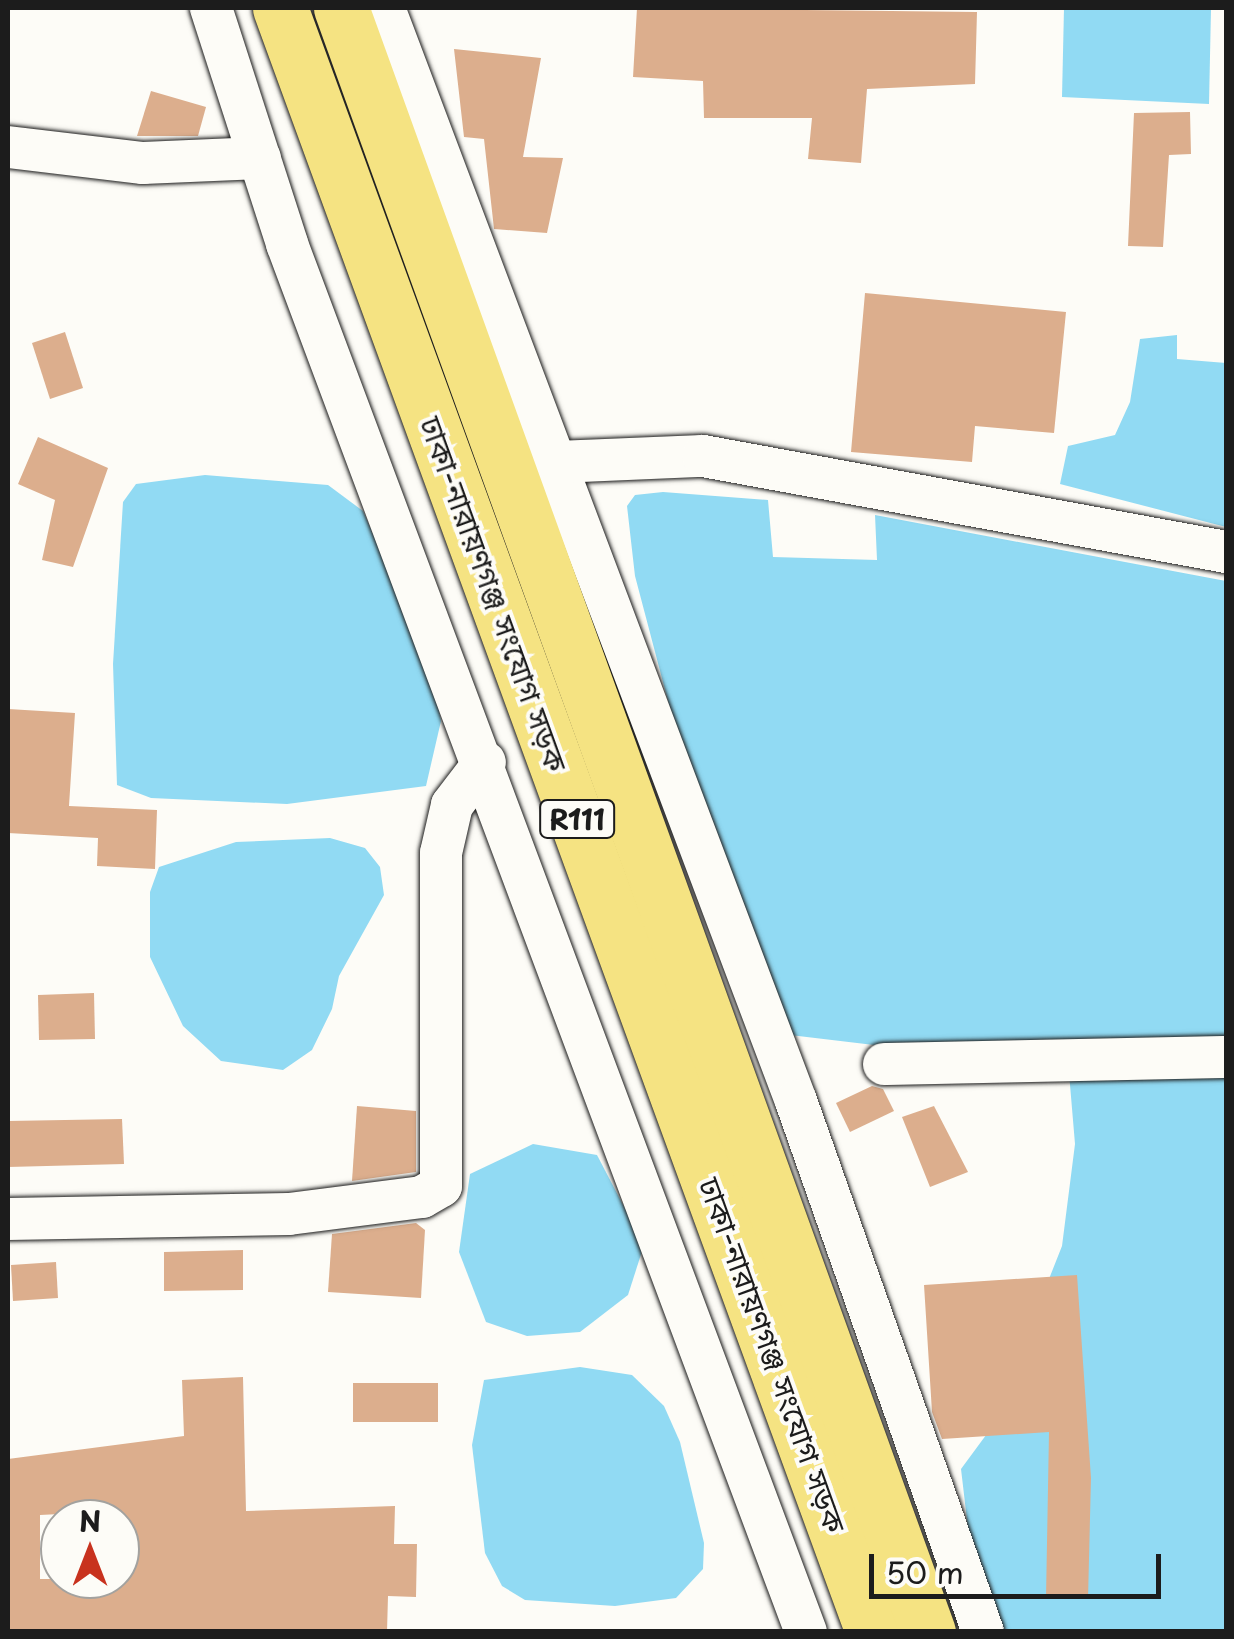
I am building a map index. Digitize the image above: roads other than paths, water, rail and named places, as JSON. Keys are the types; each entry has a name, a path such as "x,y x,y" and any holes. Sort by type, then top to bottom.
{"main road":[{"name":"ঢাকা-নারায়ণগঞ্জ সংযোগ সড়ক","path":"280,8 873,1632"},
{"name":"ঢাকা-নারায়ণগঞ্জ সংযোগ সড়ক","path":"341,8 928,1632"}],"street":[{"path":"211,8 260,158 806,1632"},
{"path":"384,8 557,462 983,1632"},
{"path":"8,147 143,163 260,158"},
{"path":"557,462 703,456 1226,552"},
{"path":"8,1220 289,1214 422,1197 441,1186 441,853 452,805 485,762"},
{"path":"884,1064 1226,1057"}],"water":[{"path":"1064,8 1211,8 1209,104 1062,97"},
{"path":"1177,335 1177,359 1226,363 1226,527 1060,484 1068,446 1115,435 1130,402 1140,339"},
{"path":"205,475 328,485 363,511 431,667 441,721 426,786 287,804 151,798 117,785 113,664 123,502 136,484"},
{"path":"663,492 768,500 773,557 877,560 875,515 1226,581 1226,1047 899,1048 790,1035 683,758 635,576 627,506 635,495"},
{"path":"330,838 365,848 380,867 384,895 339,976 332,1009 312,1050 283,1070 221,1061 183,1026 150,957 150,892 159,867 236,842"},
{"path":"1069,1073 1226,1076 1226,1631 998,1631 969,1537 961,1469 989,1431 1062,1246 1075,1144"},
{"path":"533,1144 597,1155 644,1245 628,1295 580,1332 527,1336 486,1322 459,1252 470,1174"},
{"path":"580,1367 632,1375 664,1406 680,1442 704,1543 703,1569 676,1598 615,1606 525,1600 502,1586 485,1553 472,1445 484,1380"}]}
